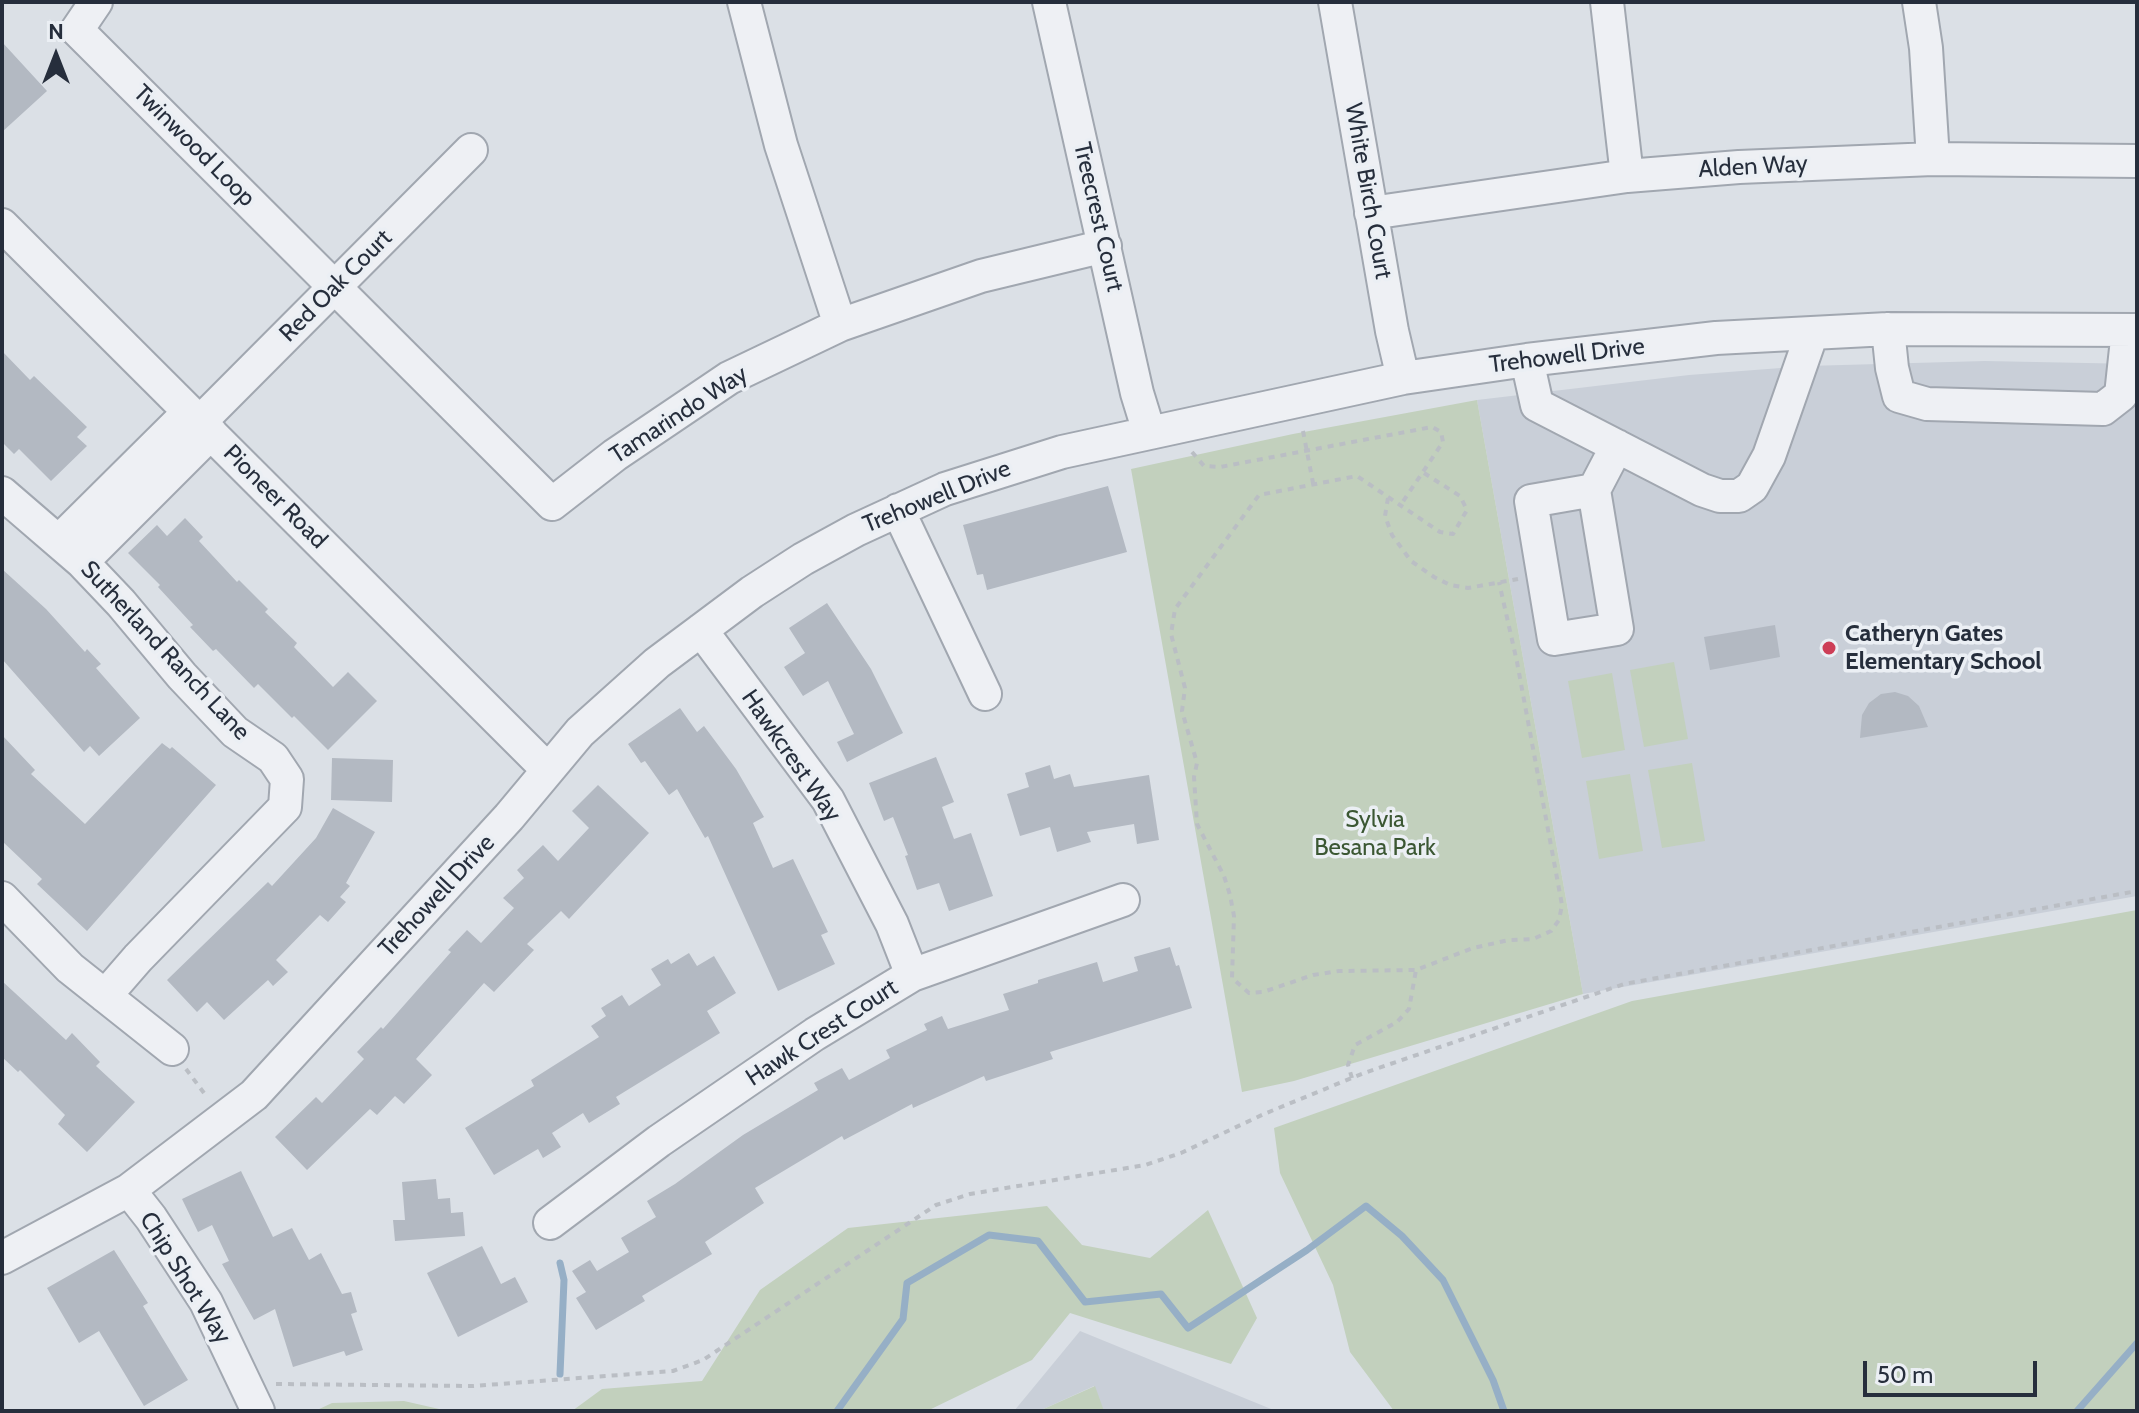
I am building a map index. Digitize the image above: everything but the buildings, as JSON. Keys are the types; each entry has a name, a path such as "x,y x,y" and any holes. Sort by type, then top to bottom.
{"street":[{"name":"Twinwood Loop","path":"96,2 77,30 335,287"},
{"path":"744,2 781,145 840,325"},
{"name":"Treecrest Court","path":"1049,2 1137,393 1149,432"},
{"name":"White Birch Court","path":"1335,2 1392,331 1403,378"},
{"path":"1607,2 1627,176"},
{"path":"1919,2 1926,48 1933,159"},
{"name":"Red Oak Court","path":"70,552 471,150"},
{"name":"Alden Way","path":"1371,213 1627,176 1739,167 1933,159 2137,161"},
{"name":"Pioneer Road","path":"2,225 547,769"},
{"name":"Tamarindo Way","path":"335,287 552,504 615,455 729,378 840,325 981,276 1105,246"},
{"path":"1888,329 1899,396 1927,404 2103,409 2121,395 2132,330"},
{"name":"Trehowell Drive","path":"2,1258 129,1190 254,1095 509,817 580,732 657,663 752,592 803,559 898,510 994,472 1062,452 1403,378 1716,338 1888,329 2132,330"},
{"path":"1527,360 1537,405 1702,490 1720,496 1739,496 1752,487 1769,456 1812,333"},
{"path":"1594,490 1531,501 1554,639 1617,629 1594,490 1617,446"},
{"name":"Sutherland Ranch Lane","path":"2,493 70,552 121,603 182,676 235,732 273,758 287,779 285,807 105,996"},
{"path":"898,510 985,694"},
{"name":"Hawkcrest Way","path":"701,630 828,800 892,924 912,975"},
{"path":"2,898 70,968 172,1049"},
{"name":"Hawk Crest Court","path":"550,1223 659,1141 815,1034 912,975 1123,900"},
{"name":"Chip Shot Way","path":"129,1190 206,1302 253,1399"}],"path":[{"path":"1192,452 1204,466 1220,467 1432,427 1441,432 1443,442 1400,506"},
{"path":"1303,431 1313,483"},
{"path":"1424,473 1460,496 1467,510 1453,534 1440,532 1357,476 1259,495 1175,609 1171,634 1185,688 1182,711 1185,730 1194,745 1197,763 1194,777 1197,824 1224,876 1230,895 1234,916 1232,978 1249,993 1339,971 1416,970 1473,948 1509,940 1533,939 1551,931 1559,920 1562,905 1499,582"},
{"path":"1388,498 1385,516 1392,535 1411,561 1450,585 1468,588 1488,586 1544,574"},
{"path":"253,1399 315,1383 473,1386 673,1371 703,1360 936,1205 970,1194 1145,1165 1181,1153 1352,1078 1624,984 2137,891"},
{"path":"1352,1078 1348,1065 1355,1045 1397,1022 1409,1009 1416,970"},
{"path":"172,1049 222,1119"}],"shaded area":[{"name":"Catheryn Gates Elementary School","path":"1985,361 2137,364 2137,896 1583,994 1477,400 1689,375 1807,366"},
{"path":"1080,1331 1276,1411 1103,1411 1094,1386 1039,1411 1014,1411"}],"green space":[{"name":"Sylvia Besana Park","path":"1477,400 1583,994 1294,1081 1242,1092 1131,469 1293,434"},
{"path":"1674,662 1688,739 1644,747 1630,670"},
{"path":"1612,673 1625,750 1582,758 1568,681"},
{"path":"1692,763 1705,841 1662,848 1648,770"},
{"path":"1630,774 1643,851 1599,859 1586,781"},
{"path":"2137,910 2137,1411 1394,1411 1350,1352 1333,1285 1280,1173 1274,1128 1632,1001"},
{"path":"1047,1206 1082,1245 1150,1258 1208,1210 1257,1318 1231,1364 1070,1313 1032,1360 927,1411 572,1411 602,1389 702,1381 760,1290 848,1228"},
{"path":"1095,1386 1104,1411 1039,1411"},
{"path":"404,1401 448,1411 315,1411 332,1403"}],"waterway":[{"path":"837,1411 903,1319 907,1283 989,1235 1038,1241 1085,1302 1161,1294 1188,1328 1307,1250 1366,1206 1402,1236 1443,1280 1493,1380 1504,1411"},
{"path":"560,1263 564,1280 560,1374"},
{"path":"2077,1411 2137,1343"}],"place":[{"name":"Catheryn Gates Elementary School","path":"1829,648"}]}
